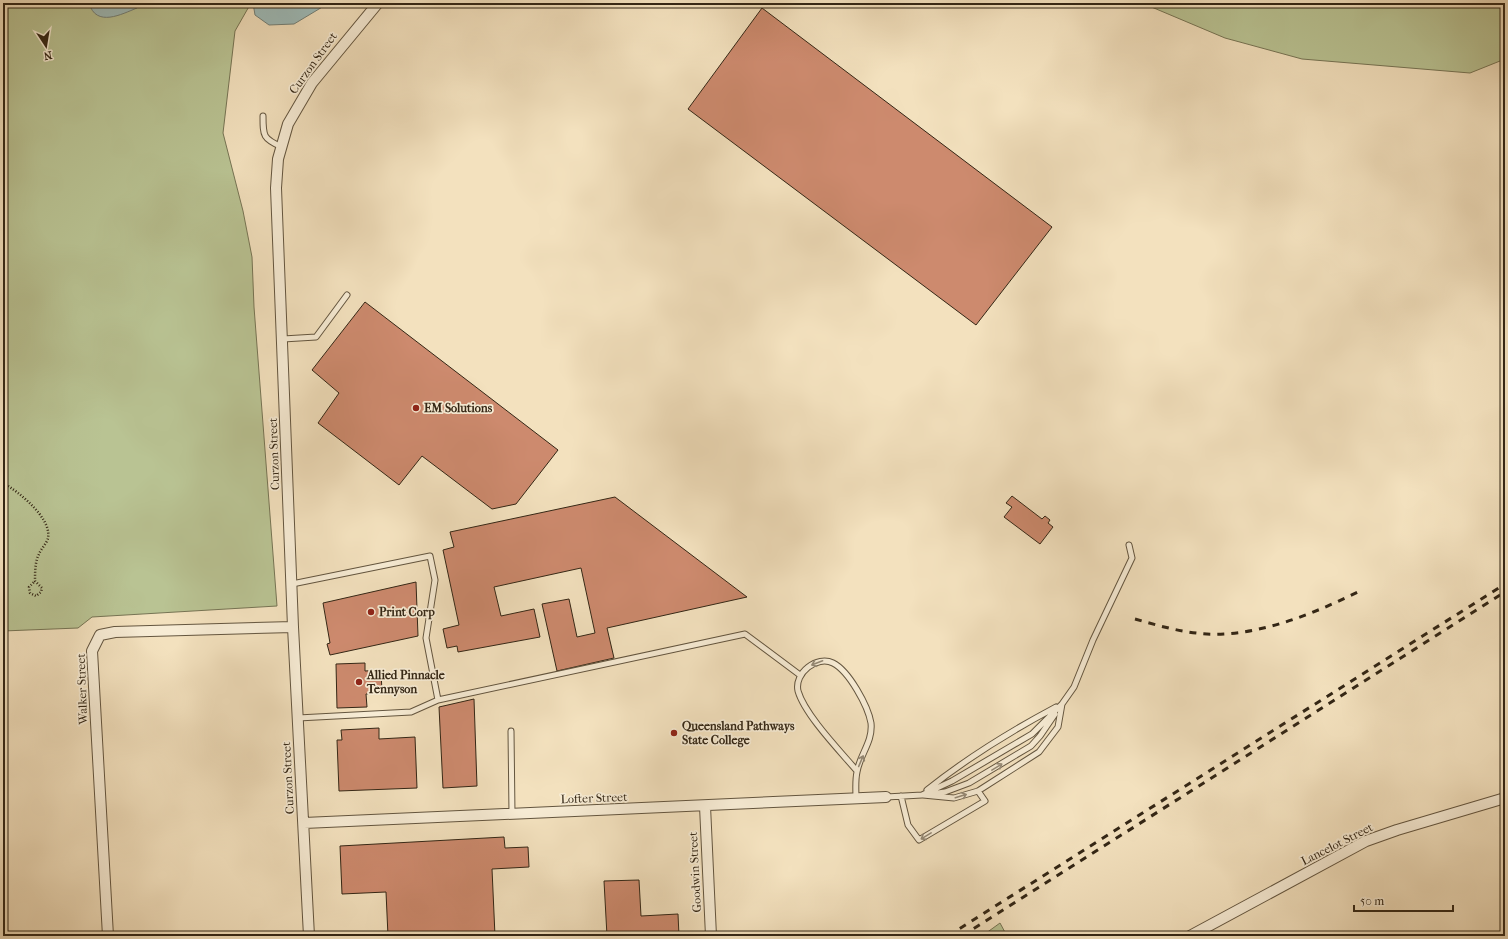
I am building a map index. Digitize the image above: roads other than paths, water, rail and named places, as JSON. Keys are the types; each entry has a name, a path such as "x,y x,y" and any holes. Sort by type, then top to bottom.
{"street":[{"name":"Curzon Street","path":"309,936 293,627 276,188 278,159 288,124 312,83 378,3"},
{"name":"Walker Street","path":"108,936 92,650 100,635 115,632 293,627"},
{"name":"Lofter Street","path":"304,824 886,797"},
{"name":"Lancelot Street","path":"1190,936 1366,841 1397,830 1505,798"},
{"name":"Goodwin Street","path":"705,806 711,936"}],"lane":[{"path":"263,116 263,133 268,141 282,147"},
{"path":"283,339 316,337 347,294"},
{"path":"886,797 945,792 969,783 1031,746 1040,736 1074,687 1093,640 1132,558 1128,545"},
{"path":"292,584 430,556 436,580 426,638 438,700"},
{"path":"298,718 411,712 438,700 745,634 800,675"},
{"path":"856,799 857,771 870,740 871,724 868,709 840,666 832,662 822,660 809,666 800,675 798,689 805,707 857,771"},
{"path":"922,795 954,798 978,791 1039,752 1058,728 1062,704"},
{"path":"922,795 952,781 1032,734 1062,704"},
{"path":"922,795 952,770 1024,724 1062,704"},
{"path":"511,731 512,814"},
{"path":"901,796 908,824 919,840 985,801 978,791"}],"water":[{"path":"89,3 139,3 137,8 117,16 103,17 92,11"},
{"path":"253,3 329,3 294,24 269,25 255,15"}],"railway":[{"path":"948,936 1505,584"},
{"path":"1135,619 1168,628 1201,634 1242,632 1260,629 1295,619 1362,590"},
{"path":"962,936 1505,592"}],"place":[{"name":"EM Solutions","path":"416,408"},
{"name":"Print Corp","path":"371,612"},
{"name":"Allied Pinnacle Tennyson","path":"359,682"},
{"name":"Queensland Pathways State College","path":"674,733"}]}
